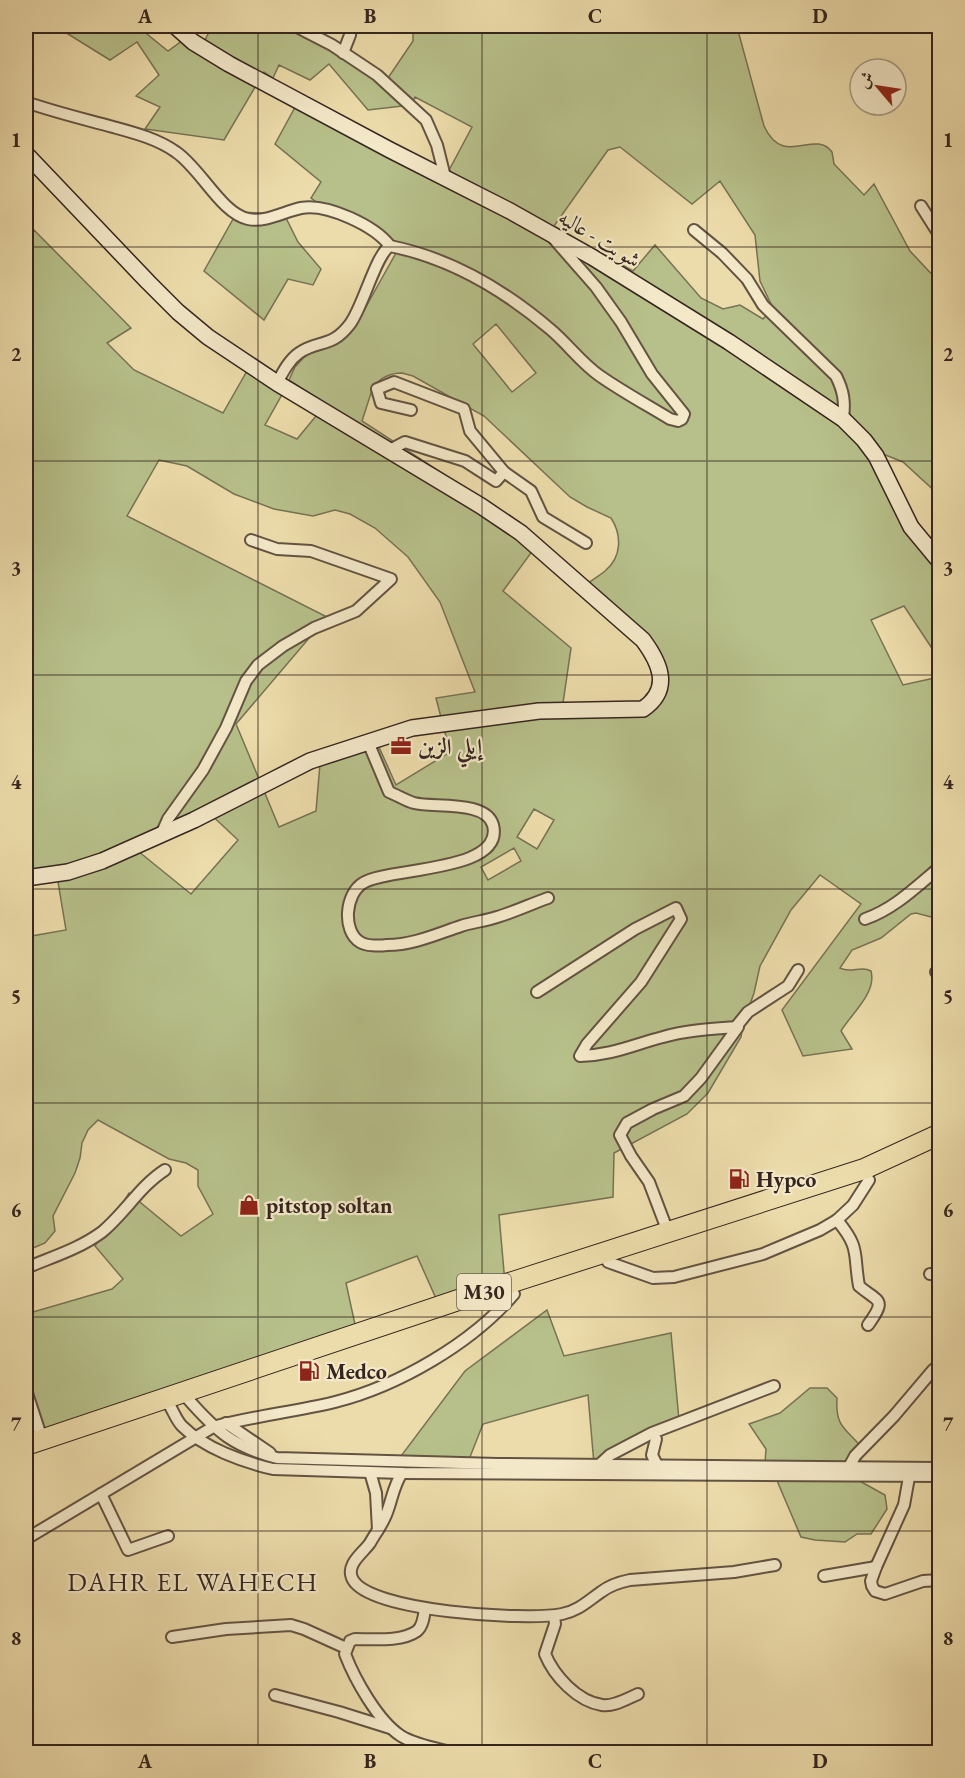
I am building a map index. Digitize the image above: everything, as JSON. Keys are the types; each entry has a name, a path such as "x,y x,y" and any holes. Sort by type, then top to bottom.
{"highway":[{"name":"M30","path":"26,1455 608,1262 864,1169 939,1134"},
{"name":"M30","path":"34,1442 668,1232 727,1219 869,1180 939,1148"}],"main road":[{"name":"شويت - عاليه","path":"175,26 193,42 229,64 592,257 729,342 843,419 876,456 911,527 939,562"},
{"path":"26,878 69,872 102,861 160,837 310,761 412,728 521,713 643,709 656,696 661,673 654,654 643,640 521,533 481,506 277,383 208,337 178,312 27,159"}],"street":[{"path":"343,53 351,26"},
{"path":"299,28 377,75 426,120 437,145 445,177"},
{"path":"26,102 132,132 165,144 191,163 212,191 237,215 248,219 259,219 312,206 323,208 371,229 390,246 440,260 472,275 544,324 600,376 670,419 678,421 682,419 684,414 652,374 604,298 550,233"},
{"path":"921,206 939,236"},
{"path":"694,230 722,253 747,279 763,305 836,376 843,390 845,401 843,419"},
{"path":"277,383 290,361 298,354 336,339 351,323 359,311 382,255 390,246"},
{"path":"411,410 381,403 377,389 394,382 464,409 470,431 504,472 531,490 543,517 586,543"},
{"path":"388,451 405,442 465,461 496,481 504,472"},
{"path":"160,837 168,819 203,770 226,728 246,681 258,665 283,646 314,628 356,611 392,579 311,551 277,549 251,540"},
{"path":"368,742 389,792 413,803 477,809 490,817 494,827 486,849 477,855 442,867 387,875 364,882 357,888 347,907 348,920 354,937 361,943 388,946 424,940 548,898"},
{"path":"865,919 881,914 939,867"},
{"path":"537,992 635,929 676,908 681,919 658,956 641,982 587,1044 580,1056 596,1056 622,1051 664,1036 710,1029 735,1028 748,1012 788,986 798,969"},
{"path":"668,1232 649,1182 620,1135 627,1123 684,1096 701,1078 738,1028 735,1028"},
{"path":"26,1268 74,1249 102,1232 131,1204 155,1176 165,1170"},
{"path":"608,1262 653,1278 674,1277 763,1254 820,1230 837,1220 853,1205 869,1180"},
{"path":"837,1220 853,1241 859,1286 875,1296 879,1302 878,1310 868,1325"},
{"path":"26,1539 213,1427 241,1419 336,1402 395,1380 478,1330 514,1294"},
{"path":"849,1467 855,1456 894,1416 939,1364"},
{"path":"599,1469 610,1455 645,1437 774,1386"},
{"path":"26,1390 34,1442"},
{"path":"179,1403 223,1436 252,1452 305,1461 599,1469 886,1472 939,1468"},
{"path":"179,1403 180,1425 196,1437 225,1454 273,1469 402,1473 599,1469 657,1465 849,1467 909,1477 939,1476"},
{"path":"599,1469 673,1431 689,1420"},
{"path":"226,1423 277,1458"},
{"path":"656,1439 652,1450 657,1465"},
{"path":"370,1472 376,1493 378,1530"},
{"path":"402,1473 395,1482 387,1513 378,1530 354,1562 351,1570 352,1578 373,1595 425,1608 462,1613 554,1616 576,1610 615,1584 630,1580 734,1572 775,1565"},
{"path":"909,1477 904,1505 876,1567 871,1581 872,1586 879,1593 894,1592 914,1584 939,1580"},
{"path":"101,1494 128,1550 168,1536"},
{"path":"824,1576 876,1567"},
{"path":"393,1729 356,1679 345,1654 346,1648 350,1641 355,1639 405,1636 418,1630 423,1623 425,1608"},
{"path":"554,1616 555,1624 545,1654 557,1676 582,1696 603,1706 618,1703 638,1694"},
{"path":"172,1636 291,1624 346,1648"},
{"path":"275,1695 393,1729 411,1741 451,1752"}],"green space":[{"path":"55,26 137,26 168,51 182,41 199,52 212,26 293,26 388,78 413,41 413,26 739,26 737,27 764,126 772,138 781,145 790,147 817,144 825,146 832,152 834,164 864,195 874,184 910,251 940,283 939,495 903,462 883,454 939,568 939,659 904,606 871,620 903,685 939,677 939,919 916,913 911,914 881,938 852,950 840,968 844,970 867,969 871,971 872,979 867,995 841,1031 852,1049 803,1056 782,1010 861,904 820,875 791,910 760,966 741,1037 708,1093 687,1114 614,1153 613,1197 499,1215 505,1283 439,1305 417,1256 346,1283 356,1329 46,1434 26,1374 26,1314 112,1289 123,1279 95,1246 129,1193 181,1236 213,1214 198,1186 198,1170 186,1163 169,1159 98,1120 88,1130 82,1143 75,1173 53,1216 55,1231 45,1243 26,1251 26,937 66,930 57,876 26,884 26,238 34,230 131,328 107,343 134,370 223,413 247,371 284,391 265,425 297,439 326,404 289,380 295,367 305,356 358,321 401,244 327,210 311,198 321,182 275,144 299,100 448,172 472,127 415,97 411,105 368,110 329,64 310,80 279,65 273,78 264,72 224,140 145,129 160,107 136,96 159,75 137,42 110,60","holes":["620,147 692,204 720,181 755,235 760,281 773,308 763,319 740,305 723,309 701,298 655,245 633,271 554,226 608,150","496,324 536,373 512,392 473,344","402,373 413,376 484,416 570,497 611,518 618,539 615,559 585,586 654,662 653,689 635,711 607,711 563,703 571,648 503,591 539,542 456,482 362,421 373,387 386,376","159,460 187,466 234,494 274,509 313,516 335,510 350,514 375,528 408,557 440,602 475,692 436,698 450,752 396,785 374,736 321,752 316,811 279,827 236,724 327,617 127,516","205,809 238,840 191,894 133,847","534,809 554,820 537,849 517,837","514,848 521,861 488,880 481,867"]},
{"path":"237,212 284,214 298,242 321,269 313,285 288,279 264,320 204,271"},
{"path":"547,1310 564,1356 671,1333 679,1420 594,1464 588,1395 483,1424 468,1462 401,1456 465,1371"},
{"path":"810,1388 827,1388 837,1398 840,1422 863,1449 856,1479 885,1495 887,1509 871,1534 857,1534 845,1542 801,1537 775,1476 765,1463 766,1449 749,1424 780,1413"}],"place":[{"name":"إيلي الزين","path":"401,746"},
{"name":"Hypco","path":"739,1179"},
{"name":"pitstop soltan","path":"249,1205"},
{"name":"Medco","path":"309,1371"}],"district":[{"name":"DAHR EL WAHECH","path":"193,1582"}]}
